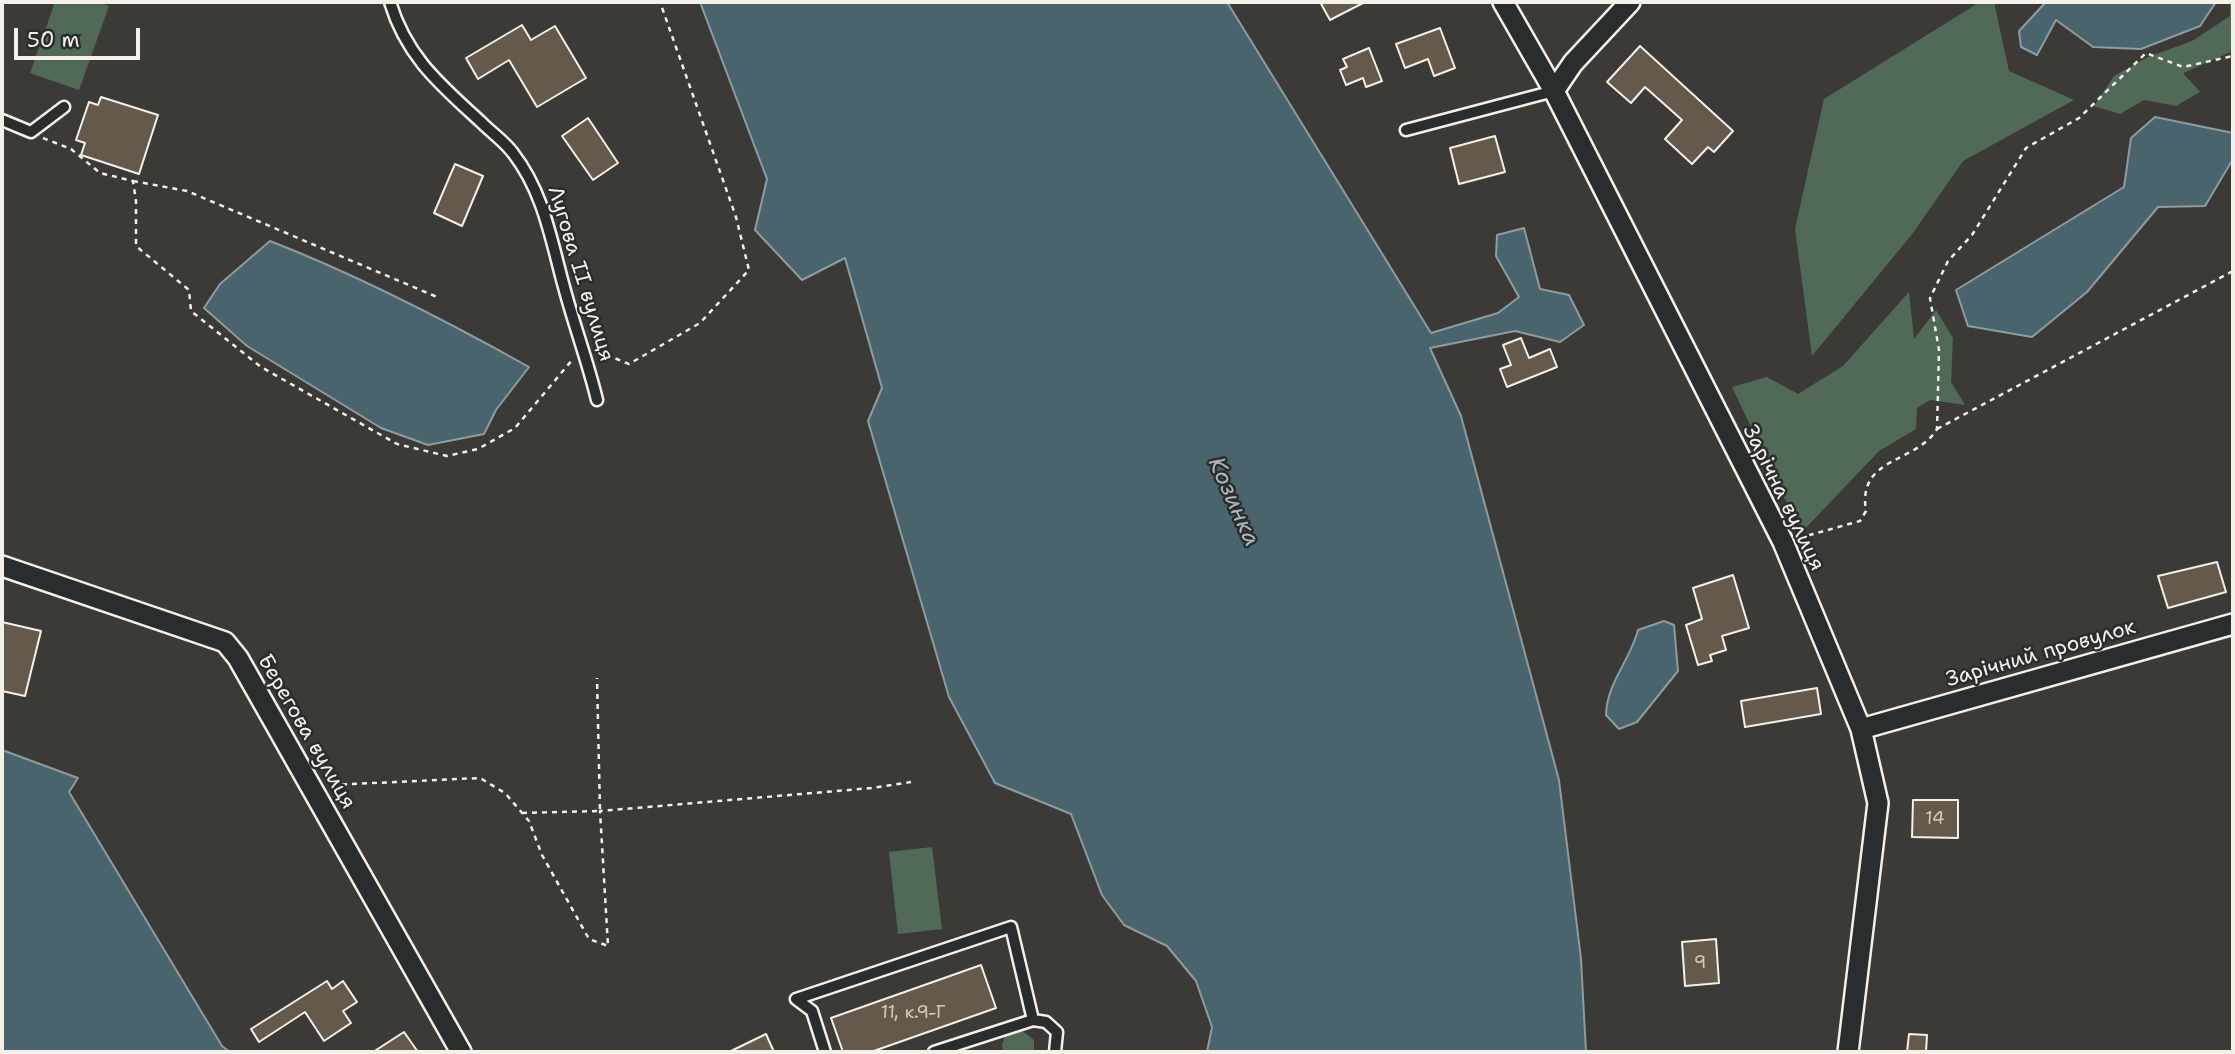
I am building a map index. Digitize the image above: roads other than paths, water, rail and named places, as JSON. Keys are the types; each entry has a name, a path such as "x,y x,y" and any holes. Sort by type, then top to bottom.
{"street":[{"name":"Зарічна вулиця","path":"1503,2 1554,91 1783,542 1861,729 1878,803 1848,1052"},
{"path":"1554,91 1573,63 1630,2"},
{"name":"Берегова вулиця","path":"2,566 225,642 238,658 461,1052"},
{"name":"Зарічний провулок","path":"1861,729 2233,624"}],"lane":[{"name":"Лугова II вулиця","path":"390,2 409,48 431,76 513,151 538,193 584,346 597,400"},
{"path":"1406,130 1554,91"},
{"path":"2,120 30,132 64,107"},
{"path":"825,1052 812,1011 796,999 1011,927 1033,1020"},
{"path":"934,1052 1033,1020 1046,1022 1057,1032 1055,1052"}],"water":[{"name":"Козинка","path":"700,2 1227,2 1431,333 1498,313 1519,297 1496,256 1497,235 1524,228 1540,289 1569,295 1584,325 1560,342 1515,331 1430,348 1461,416 1559,780 1581,959 1586,1052 1207,1052 1212,1027 1196,981 1167,946 1124,925 1102,895 1071,814 995,783 949,697 868,421 882,388 845,258 802,280 755,230 767,179"},
{"path":"2046,2 2216,2 2200,26 2141,49 2093,47 2056,20 2037,55 2021,47 2019,31"},
{"path":"2155,117 2233,133 2233,159 2205,206 2158,207 2087,292 2032,337 1968,326 1956,290 2124,187 2131,138"},
{"path":"270,241 402,300 529,367 496,410 484,434 428,445 381,428 247,346 204,308 220,284"},
{"path":"1664,621 1674,625 1678,671 1637,722 1619,729 1606,715 1614,682 1638,630"},
{"path":"2,750 78,778 69,792 222,1046 230,1052 2,1052"}]}
